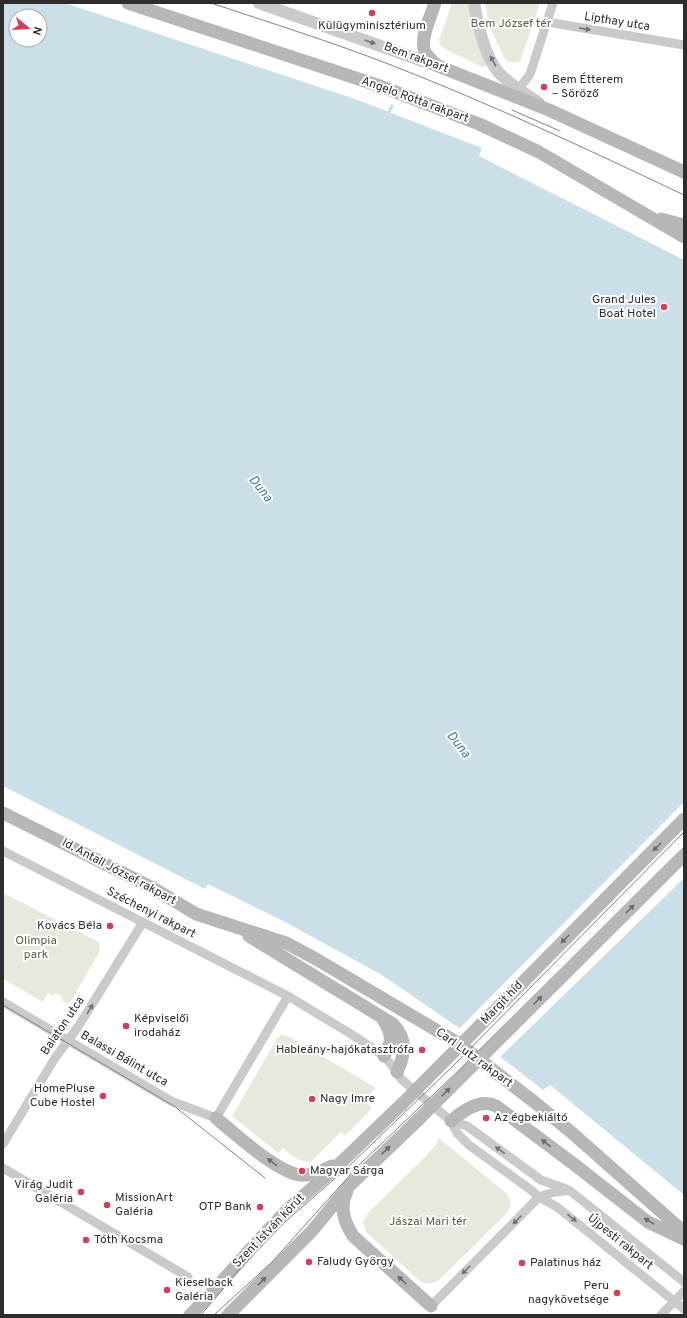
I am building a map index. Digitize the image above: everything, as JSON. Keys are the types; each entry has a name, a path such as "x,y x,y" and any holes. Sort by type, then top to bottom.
{"main road":[{"name":"Angelo Rotta rakpart","path":"128,3 380,86 479,124 539,152 684,237"},
{"path":"435,3 422,41 424,52 438,66"},
{"name":"Bem rakpart","path":"438,66 549,110 684,172"},
{"path":"649,217 684,225"},
{"name":"Id. Antall József rakpart","path":"3,813 153,888 196,914 236,928"},
{"name":"Margit híd","path":"312,1179 326,1169 345,1160 433,1074 684,819"},
{"name":"Margit híd","path":"339,1203 348,1187 418,1120 684,855"},
{"path":"236,928 259,944 393,1024 398,1030 404,1046 404,1057 397,1072"},
{"name":"Carl Lutz rakpart","path":"236,928 286,943 304,952 458,1043 533,1101 684,1232"},
{"path":"382,1018 390,1032 391,1037 390,1044 384,1056"},
{"path":"450,1121 477,1104 486,1103 496,1106 648,1222 684,1239"},
{"path":"216,1118 280,1168 312,1179"},
{"name":"Szent István körút","path":"190,1315 287,1210 312,1179"},
{"path":"339,1203 343,1218 353,1236 431,1306"},
{"path":"228,1315 339,1203"}],"street":[{"name":"Bem rakpart","path":"259,3 283,7 438,66"},
{"path":"474,3 478,25 488,52 499,72 519,89"},
{"path":"492,88 508,91 519,89 530,74 553,3"},
{"name":"Lipthay utca","path":"547,22 684,45"},
{"name":"Bem rakpart","path":"519,89 549,110"},
{"name":"Széchenyi rakpart","path":"3,851 288,996"},
{"name":"Balaton utca","path":"3,1144 55,1058 78,1027 142,922"},
{"path":"216,1118 288,996 384,1056 402,1079 450,1121 457,1134 469,1145 539,1197"},
{"name":"Balassi Bálint utca","path":"3,1002 171,1101 216,1118"},
{"path":"450,1121 467,1126 541,1180 569,1190"},
{"path":"3,1168 188,1277"},
{"path":"431,1306 539,1197 554,1192 569,1190"},
{"name":"Újpesti rakpart","path":"569,1190 684,1282"},
{"name":"Újpesti rakpart","path":"539,1197 557,1207 684,1309"},
{"path":"661,1315 684,1291"}],"green space":[{"path":"452,3 469,3 476,35 481,50 489,65 482,67 445,49 440,45 439,40"},
{"name":"Bem József tér","path":"485,3 540,3 520,62 514,63 506,61 490,28"},
{"name":"Olimpia park","path":"3,893 99,942 100,951 69,1004 61,1000 63,997 55,993 54,996 48,993 43,1002 3,979"},
{"path":"282,1035 288,1036 376,1088 364,1100 372,1108 345,1136 341,1132 311,1162 296,1158 283,1148 278,1153 232,1116 278,1037"},
{"name":"Jászai Mari tér","path":"439,1138 507,1194 511,1203 508,1212 439,1280 429,1284 421,1282 366,1232 363,1222 369,1212 435,1146"}],"water":[{"name":"Duna","path":"3,3 65,3 355,99 482,148 479,156 684,260 684,1195 550,1085 543,1090 494,1052 382,975 285,922 208,884 205,889 3,786"}],"pier":[{"path":"684,802 684,878 499,1058 459,1029"}],"waterway":[{"path":"388,114 392,106"}],"tram line":[{"path":"211,3 346,48 465,95 539,127 684,195"},
{"path":"512,110 560,131"},
{"path":"201,1315 243,1265 285,1222 348,1167 454,1065 684,832"},
{"path":"214,1315 272,1262 359,1165 459,1070 684,847"},
{"path":"3,1005 174,1106 265,1178"}],"place":[{"name":"Külügyminisztérium","path":"372,13"},
{"name":"Bem Étterem – Söröző","path":"544,87"},
{"name":"Grand Jules Boat Hotel","path":"664,307"},
{"name":"Kovács Béla","path":"110,926"},
{"name":"Képviselői irodaház","path":"126,1026"},
{"name":"Hableány-hajókatasztrófa","path":"422,1050"},
{"name":"HomePluse Cube Hostel","path":"103,1096"},
{"name":"Nagy Imre","path":"312,1099"},
{"name":"Az égbekiáltó","path":"486,1118"},
{"name":"Magyar Sárga","path":"302,1171"},
{"name":"Virág Judit Galéria","path":"81,1192"},
{"name":"MissionArt Galéria","path":"107,1205"},
{"name":"OTP Bank","path":"260,1207"},
{"name":"Tóth Kocsma","path":"86,1240"},
{"name":"Faludy György","path":"309,1262"},
{"name":"Palatinus ház","path":"522,1263"},
{"name":"Kieselback Galéria","path":"167,1290"},
{"name":"Peru nagykövetsége","path":"617,1293"}]}
